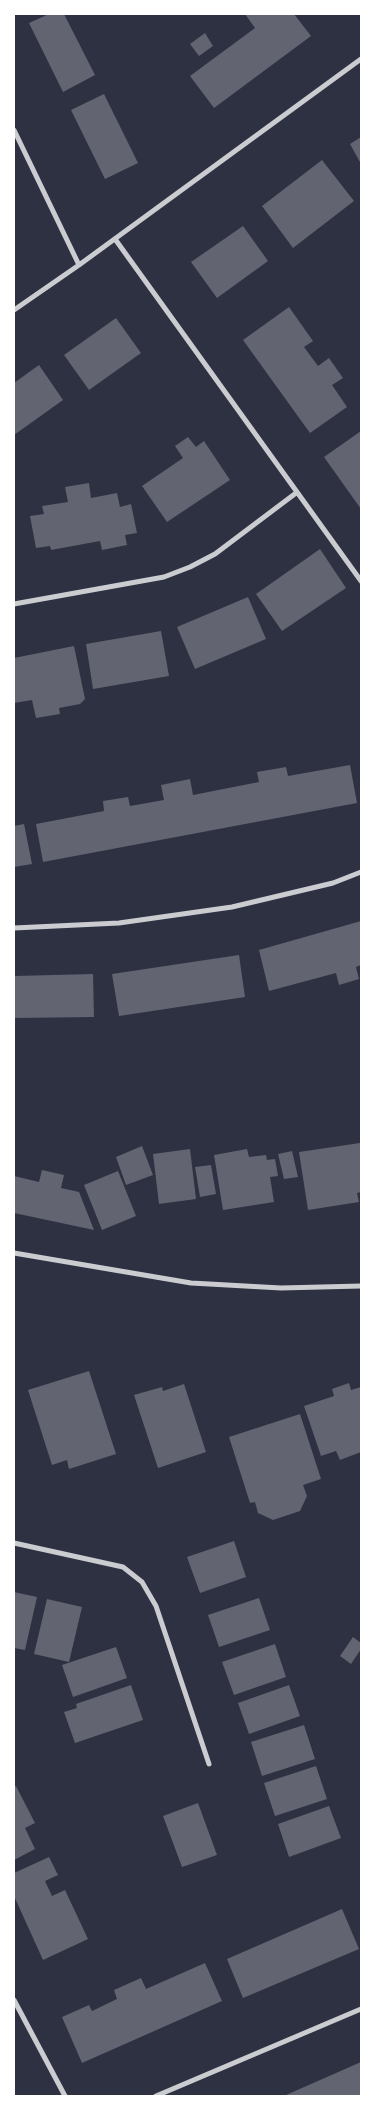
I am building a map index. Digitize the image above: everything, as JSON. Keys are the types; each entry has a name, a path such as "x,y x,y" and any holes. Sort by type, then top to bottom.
{"street":[{"path":"14,310 115,239 361,59"},
{"path":"14,130 79,265"},
{"path":"115,239 361,581"},
{"path":"14,604 164,577 190,567 215,554 296,493"},
{"path":"14,928 119,923 232,907 333,882 361,872"},
{"path":"14,1252 191,1283 281,1288 361,1286"},
{"path":"14,1543 123,1567 142,1582 156,1606 209,1764"},
{"path":"14,2000 65,2096"},
{"path":"156,2096 361,2009"}],"building":[{"path":"49,14 64,14 95,75 63,92 29,23"},
{"path":"245,14 294,14 311,36 214,108 190,76 255,28"},
{"path":"205,33 213,46 199,56 190,44"},
{"path":"104,94 138,163 105,179 71,110"},
{"path":"361,137 361,164 350,144"},
{"path":"322,160 354,201 293,248 262,206"},
{"path":"243,226 268,261 217,298 191,262"},
{"path":"289,307 313,341 304,347 318,366 329,358 343,378 332,385 347,407 310,433 243,340"},
{"path":"116,318 141,353 89,390 64,355"},
{"path":"39,365 63,400 14,435 14,383"},
{"path":"361,431 361,509 324,457"},
{"path":"188,437 196,447 204,441 230,480 167,522 142,486 183,458 175,446"},
{"path":"89,483 91,498 117,493 120,507 131,504 137,533 125,535 127,545 102,550 100,541 51,550 50,546 36,548 30,516 44,514 42,506 68,502 65,487"},
{"path":"320,549 346,588 282,631 256,594"},
{"path":"248,597 266,639 195,669 177,627"},
{"path":"161,631 169,676 93,689 86,644"},
{"path":"74,646 85,699 80,704 59,708 60,714 36,718 32,700 14,703 14,658"},
{"path":"350,765 357,803 43,862 36,824 104,811 103,801 128,797 130,806 164,800 161,785 190,779 193,795 259,782 257,772 286,767 288,776"},
{"path":"24,824 32,864 14,867 14,826"},
{"path":"361,921 361,965 356,967 359,979 339,985 336,973 269,991 259,950"},
{"path":"239,955 245,997 119,1016 112,974"},
{"path":"93,974 94,1017 14,1018 14,976"},
{"path":"360,1143 361,1192 357,1193 359,1202 308,1210 299,1152"},
{"path":"142,1146 153,1175 126,1185 116,1157"},
{"path":"190,1149 196,1199 159,1204 153,1154"},
{"path":"247,1149 249,1157 266,1155 267,1160 275,1159 278,1176 270,1177 274,1202 223,1210 214,1155"},
{"path":"292,1151 298,1177 284,1179 278,1154"},
{"path":"211,1165 216,1194 200,1197 195,1167"},
{"path":"42,1170 64,1175 61,1188 79,1192 94,1230 14,1213 14,1176 39,1182"},
{"path":"118,1171 136,1216 102,1230 84,1185"},
{"path":"89,1371 116,1454 69,1469 67,1460 52,1465 28,1390"},
{"path":"349,1383 351,1390 361,1387 361,1452 340,1460 336,1451 321,1456 304,1406 334,1396 332,1389"},
{"path":"184,1384 206,1452 158,1468 134,1395 162,1387 163,1391"},
{"path":"300,1414 321,1479 303,1485 307,1496 300,1511 273,1520 258,1513 255,1502 250,1503 229,1437"},
{"path":"234,1541 246,1577 200,1593 187,1557"},
{"path":"14,1592 37,1597 25,1650 14,1648"},
{"path":"259,1598 270,1630 219,1647 208,1615"},
{"path":"47,1599 82,1607 69,1662 34,1654"},
{"path":"353,1637 361,1643 361,1649 351,1664 340,1656"},
{"path":"275,1644 286,1677 234,1695 222,1662"},
{"path":"116,1647 127,1678 73,1697 62,1665"},
{"path":"131,1685 143,1720 75,1743 64,1712 77,1708 76,1704"},
{"path":"289,1685 300,1716 249,1734 238,1703"},
{"path":"304,1725 315,1759 262,1776 251,1742"},
{"path":"316,1766 327,1799 275,1816 264,1783"},
{"path":"16,1786 35,1823 25,1828 35,1849 14,1860 14,1787"},
{"path":"198,1803 217,1855 182,1867 163,1816"},
{"path":"329,1806 341,1838 289,1857 278,1824"},
{"path":"49,1857 58,1875 45,1881 52,1896 65,1890 88,1939 43,1960 14,1896 14,1873"},
{"path":"342,1909 359,1949 243,1998 227,1959"},
{"path":"205,1963 222,2001 82,2063 62,2017 89,2005 92,2011 117,1999 114,1990 141,1978 146,1989"},
{"path":"361,2062 361,2096 286,2095"}]}
